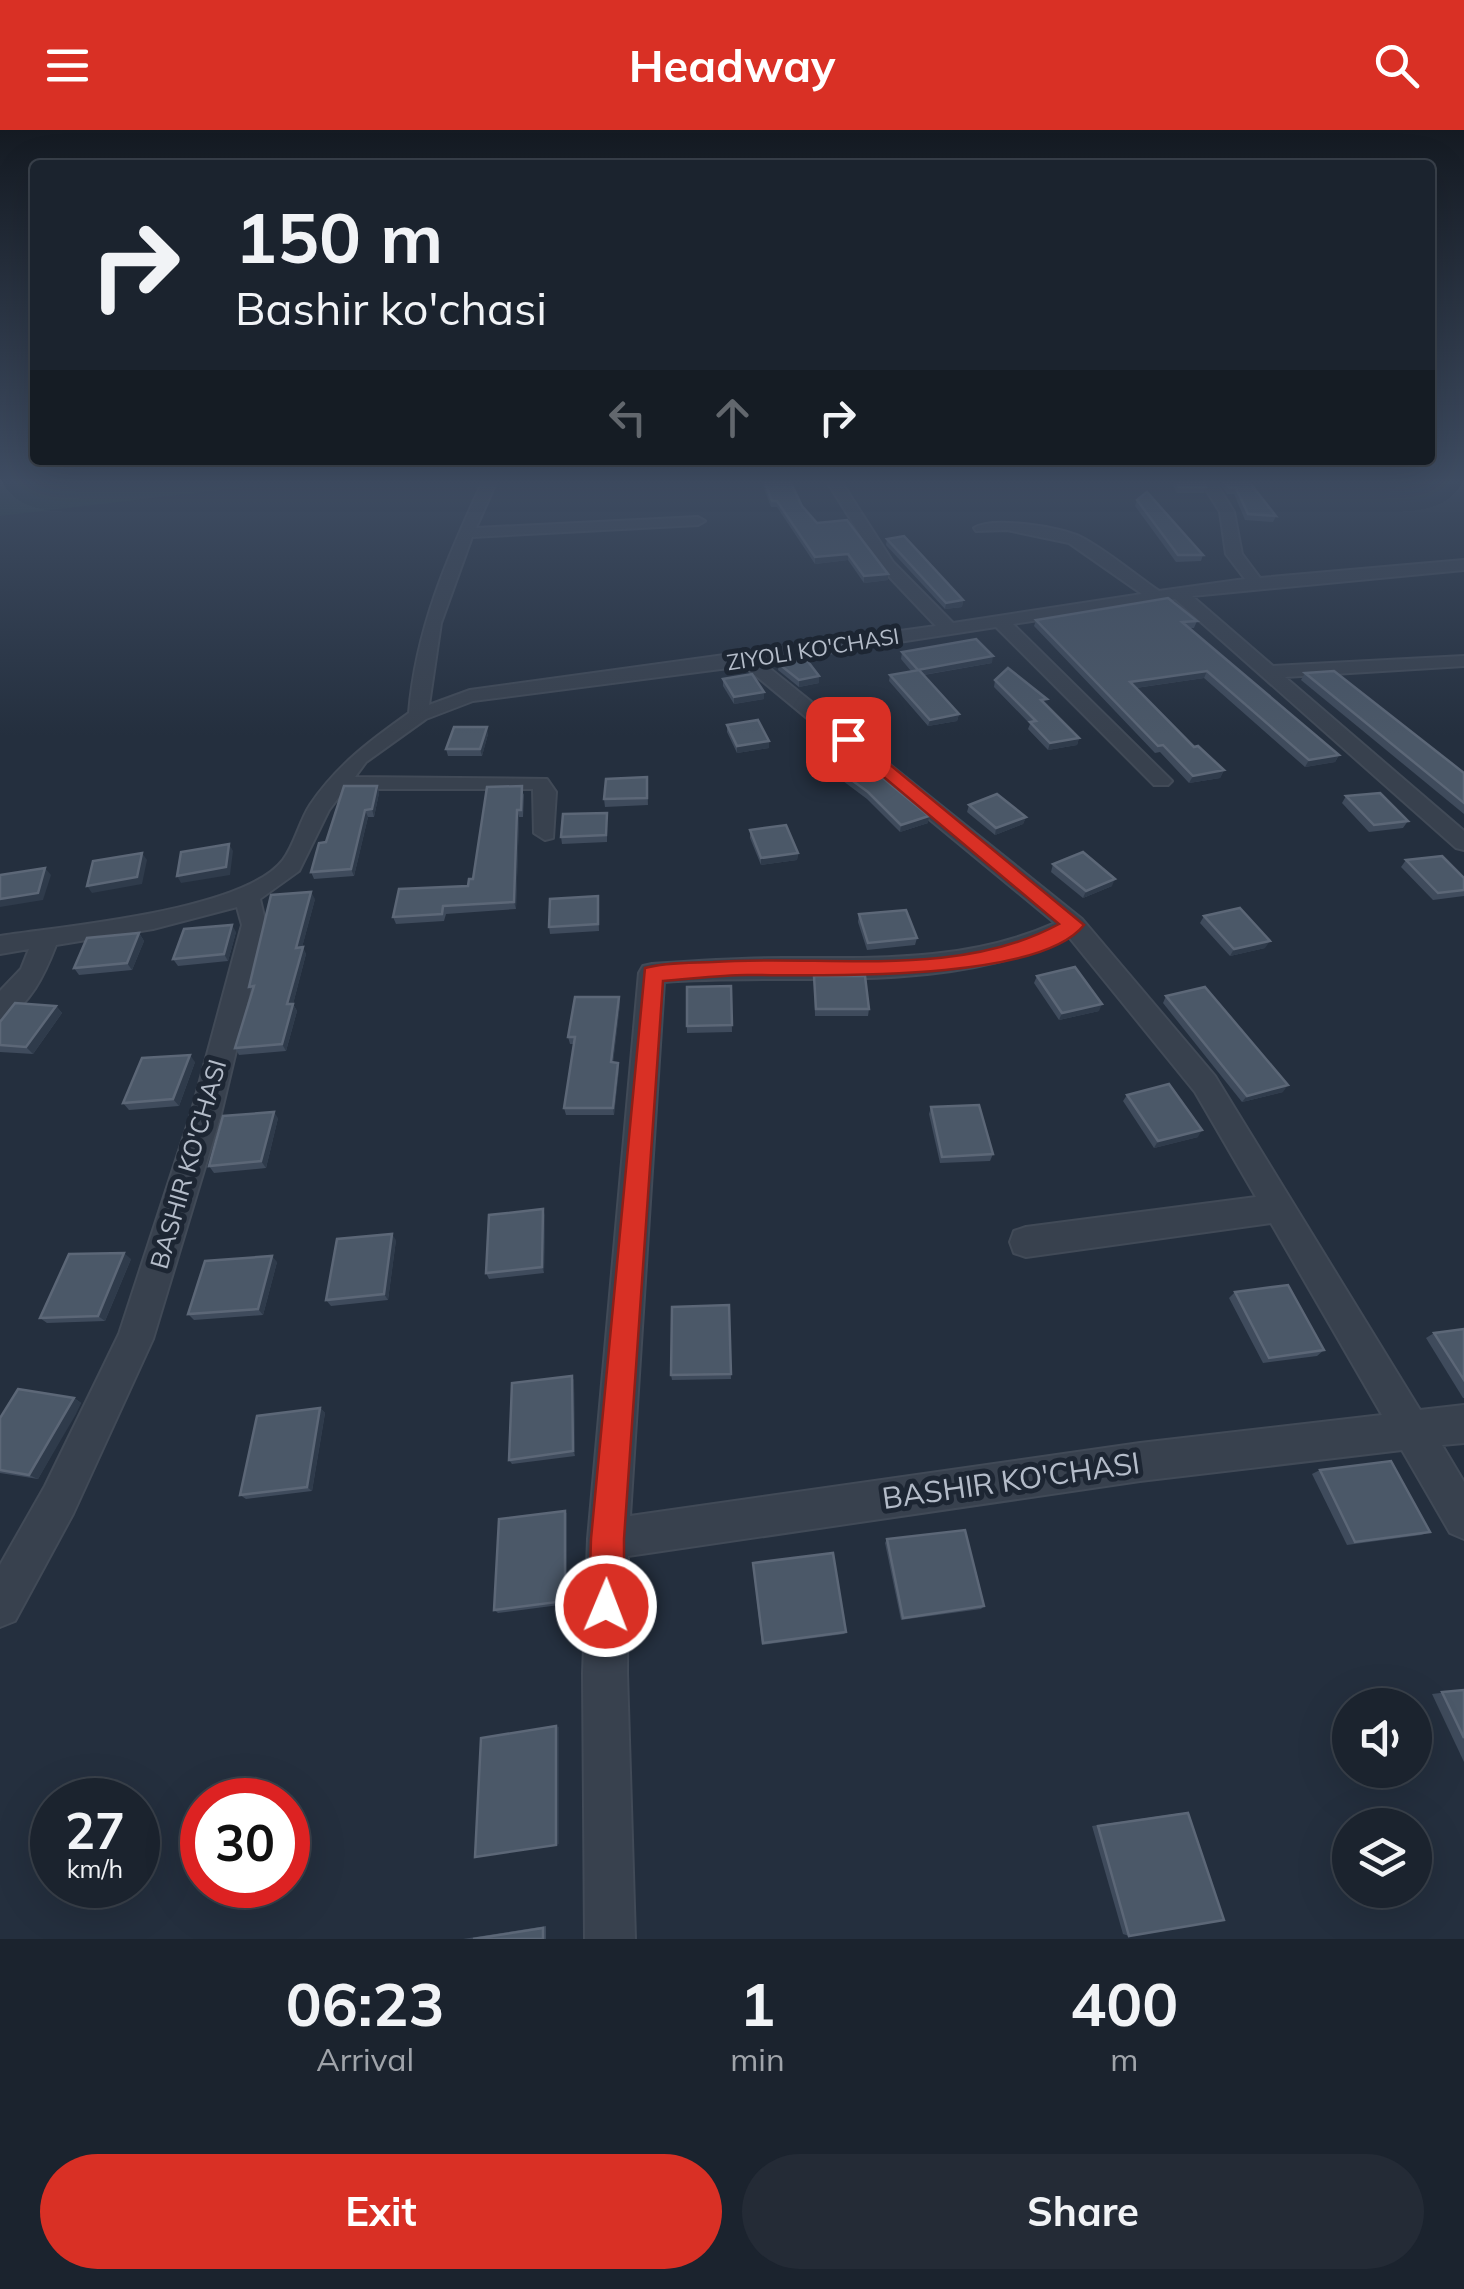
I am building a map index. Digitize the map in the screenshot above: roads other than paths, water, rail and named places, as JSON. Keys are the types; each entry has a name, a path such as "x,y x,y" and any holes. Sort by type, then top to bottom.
{"street":[{"path":"420,715 420,664 451,567"},
{"path":"889,567 948,628"},
{"path":"1114,567 1155,596"},
{"path":"1244,567 1256,583"},
{"name":"ZIYOLI KO'CHASI","path":"247,896 291,866 320,808 358,758 420,715 470,696 748,660 1155,596 1441,567"},
{"path":"1436,568 1464,583"},
{"path":"1178,593 1464,843"},
{"path":"999,620 1161,781"},
{"path":"748,660 1074,925 1204,1084 1415,1431 1464,1519"},
{"path":"1269,672 1464,661"},
{"path":"340,783 540,783 545,792 544,833"},
{"path":"0,945 153,921 247,896"},
{"name":"BASHIR KO'CHASI","path":"0,1606 60,1500 135,1338 206,1114 254,925 247,896"},
{"path":"610,1939 604,1673 608,1539 652,974 743,968 876,969 956,962 1038,944 1074,925"},
{"path":"0,1008 32,973 46,938"},
{"path":"1026,1242 1280,1208"},
{"name":"BASHIR KO'CHASI","path":"608,1539 1140,1462 1464,1424"}]}
